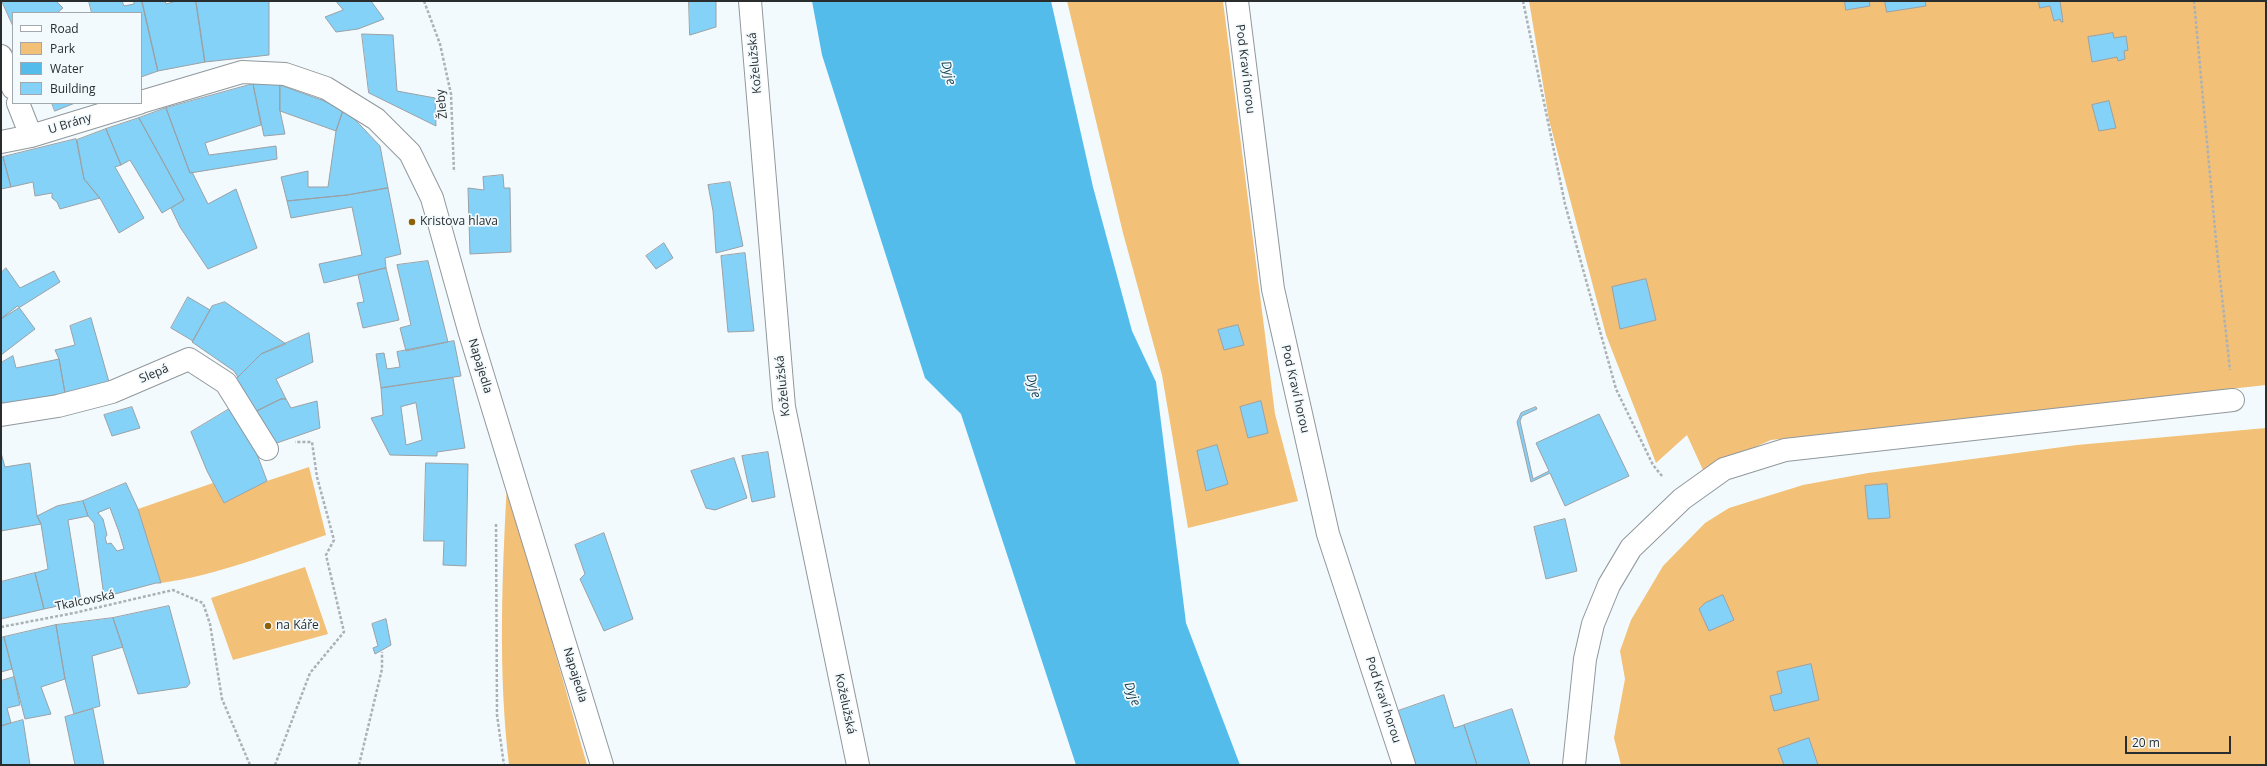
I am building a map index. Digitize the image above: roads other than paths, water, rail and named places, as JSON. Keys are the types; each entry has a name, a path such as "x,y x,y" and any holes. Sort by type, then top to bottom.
{"street":[{"name":"Koželužská","path":"750,1 784,407 858,765"},
{"name":"Pod Kraví horou","path":"1237,1 1273,289 1328,534 1404,765"},
{"path":"1,56 12,85"},
{"name":"U Brány","path":"142,102 242,72"},
{"name":"Napajedla","path":"242,72 285,74 326,88 376,119 410,153 432,198 469,330 602,765"},
{"path":"18,104 31,136"},
{"name":"U Brány","path":"1,142 31,136 137,104"},
{"name":"Slepá","path":"1,415 58,406 112,392 189,359 226,383 267,449"},
{"path":"1574,765 1585,659 1592,624 1609,585 1630,548 1682,499 1724,469 1785,450 2233,400"}],"water":[{"name":"Dyje","path":"812,1 1051,1 1093,187 1132,331 1156,382 1186,623 1240,765 1076,765 961,414 925,378 822,55"}],"place":[{"name":"Kristova hlava","path":"412,222"},
{"name":"na Káře","path":"268,626"}]}
